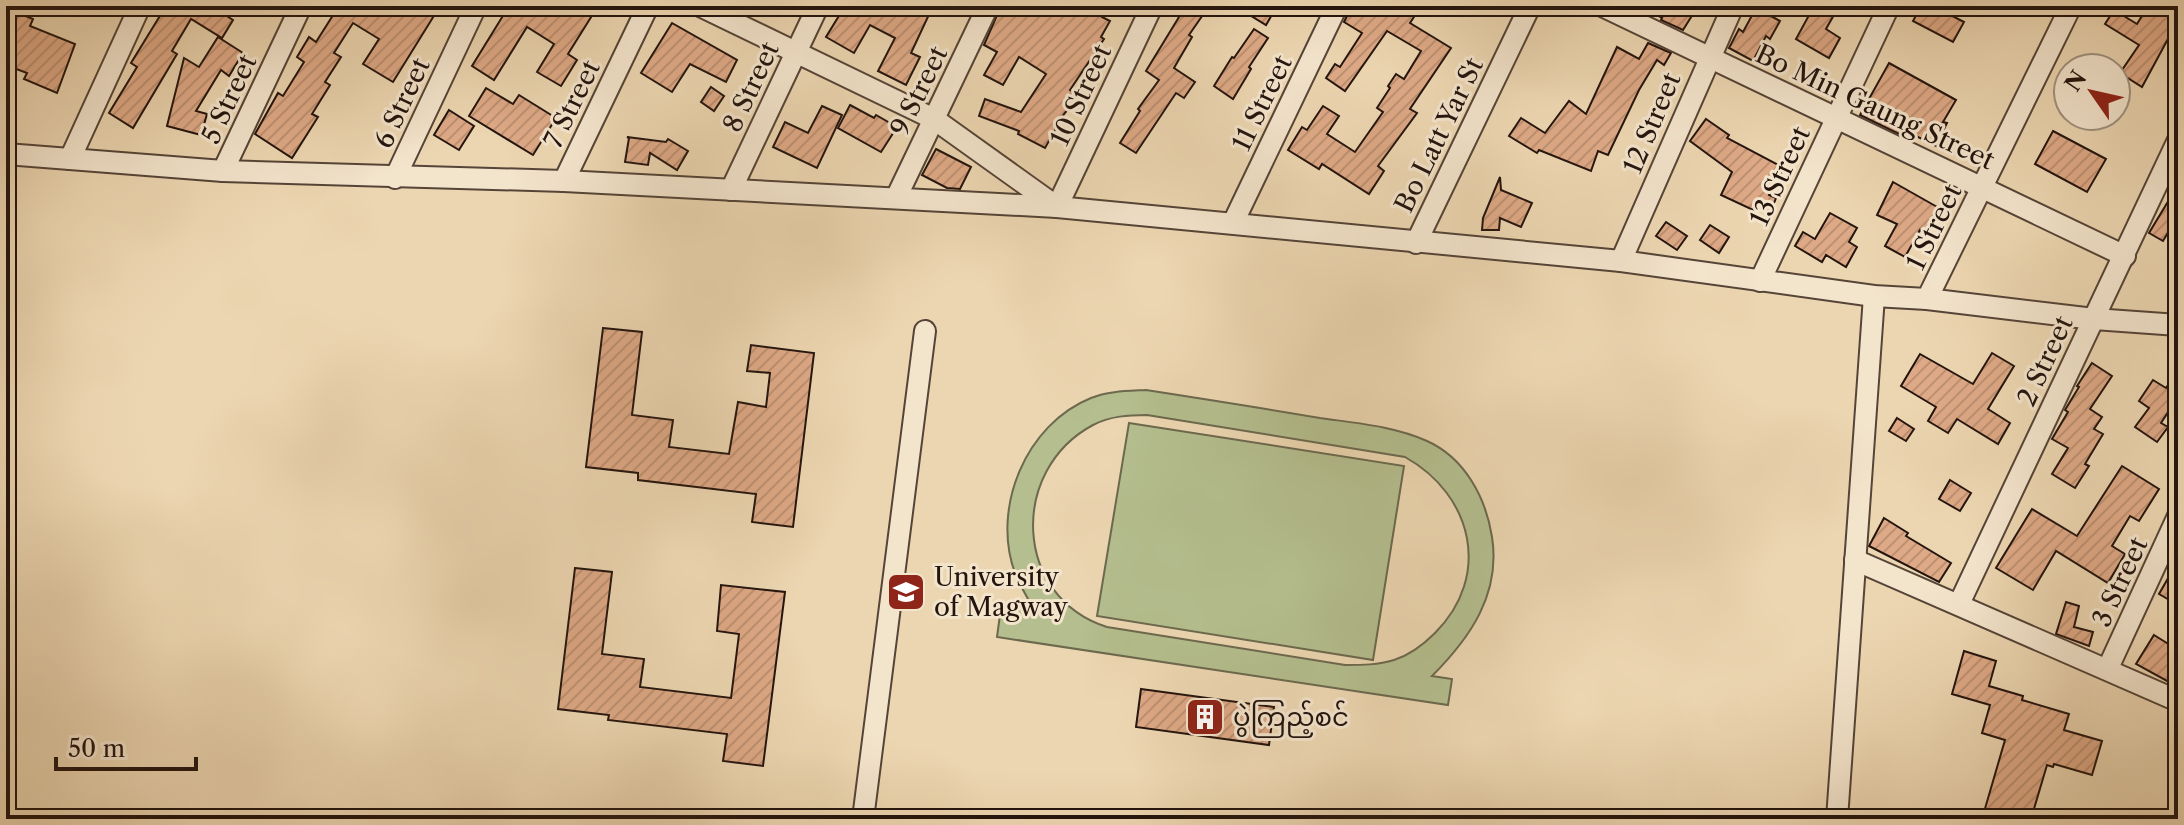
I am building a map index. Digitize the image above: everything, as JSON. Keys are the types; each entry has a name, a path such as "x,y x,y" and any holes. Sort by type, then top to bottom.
{"street":[{"path":"70,159 140,6"},
{"name":"5 Street","path":"223,171 301,6"},
{"name":"6 Street","path":"395,178 476,6"},
{"name":"7 Street","path":"564,181 648,6"},
{"path":"700,6 934,119 1057,207"},
{"name":"8 Street","path":"731,190 818,6"},
{"name":"9 Street","path":"896,198 988,6"},
{"name":"10 Street","path":"1057,207 1152,6"},
{"name":"11 Street","path":"1233,223 1337,6"},
{"name":"Bo Latt Yar St","path":"1416,243 1530,6"},
{"name":"Bo Min Gaung Street","path":"1602,6 2125,256"},
{"name":"12 Street","path":"1621,261 1733,6"},
{"name":"13 Street","path":"1760,281 1889,6"},
{"name":"1 Street","path":"1927,299 2071,6"},
{"name":"2 Street","path":"1959,604 2178,140"},
{"path":"6,154 223,171 564,181 1057,207 1621,261 1874,296 2178,325"},
{"path":"1837,819 1874,296"},
{"path":"863,819 925,331"},
{"name":"3 Street","path":"2108,668 2178,516"},
{"path":"1855,560 2178,701"}],"green space":[{"path":"1146,390 1388,428 1440,448 1463,469 1485,508 1494,558 1492,577 1480,614 1459,646 1432,676 1452,679 1448,705 997,637 1001,607 1035,611 1015,573 1009,548 1008,522 1011,496 1032,448 1048,427 1068,410 1091,398","holes":["1147,415 1405,457 1428,473 1459,514 1467,538 1468,562 1464,587 1453,611 1426,642 1394,660 1345,665 1107,627 1076,612 1053,589 1039,562 1033,532 1036,501 1047,471 1066,445 1093,425 1106,420"]},
{"path":"1129,423 1404,466 1373,660 1097,616"}],"building":[{"path":"166,6 211,6 233,20 222,38 191,19 172,51 177,54 133,128 109,113 137,67 131,63"},
{"path":"326,6 440,6 393,82 363,64 379,39 353,23 334,53 341,57 325,82 330,85 312,114 318,117 292,158 255,134 278,93 283,96 304,62 297,57 309,37 316,42 335,12"},
{"path":"509,6 598,6 568,54 577,60 561,86 537,72 554,44 527,27 494,80 472,66"},
{"path":"845,6 933,6 911,53 920,57 906,85 878,71 895,38 870,25 854,53 826,37"},
{"path":"1001,6 1108,6 1102,17 1110,21 1101,37 1104,39 1070,90 1079,96 1064,114 1045,148 1018,134 1019,131 979,116 985,99 1021,112 1046,74 1019,57 1003,85 984,75 997,52 984,45"},
{"path":"1165,6 1209,6 1189,35 1192,37 1174,68 1195,82 1184,98 1176,93 1136,153 1120,143 1140,111 1138,109 1159,80 1146,71 1179,17"},
{"path":"1235,6 1277,6 1266,25"},
{"path":"1352,6 1374,6 1389,15 1395,6 1421,6 1410,23 1451,48 1410,109 1417,113 1378,166 1384,171 1369,194 1322,164 1319,169 1288,150 1302,127 1307,130 1323,106 1339,116 1327,134 1355,152 1383,112 1377,108 1390,88 1388,86 1396,74 1404,79 1421,51 1387,31 1345,91 1326,78 1335,64 1340,67 1362,33 1344,22"},
{"path":"1641,6 1698,6 1683,30"},
{"path":"1814,6 1823,6 1835,13 1826,29 1840,38 1829,58 1796,39"},
{"path":"1921,6 1933,6 1964,22 1953,42 1913,21"},
{"path":"2148,6 2173,6 2178,9 2178,43 2169,37 2142,87 2132,81 2132,55 2139,45 2105,24 2114,10 2137,24"},
{"path":"6,8 33,19 30,26 75,44 57,93 24,79 27,73 6,65"},
{"path":"1756,8 1780,21 1770,39 1766,36 1753,61 1729,48 1739,29 1743,32"},
{"path":"672,23 737,60 726,82 690,64 672,92 641,73"},
{"path":"1254,29 1268,38 1233,99 1214,86"},
{"path":"218,37 243,53 229,76 221,70 196,111 207,114 201,135 167,126 184,58 199,67"},
{"path":"1648,43 1671,53 1664,65 1657,60 1608,155 1598,151 1591,171 1539,150 1537,153 1509,136 1521,118 1545,133 1569,101 1586,114 1617,47 1639,59"},
{"path":"1889,63 1956,100 1943,122 1947,123 1936,146 1904,130 1901,135 1860,115"},
{"path":"711,87 724,96 714,111 701,102"},
{"path":"486,88 513,104 519,95 556,118 533,155 469,116"},
{"path":"850,105 897,127 881,152 838,128"},
{"path":"822,106 842,115 817,168 773,147 785,122 808,133"},
{"path":"449,110 474,126 459,150 434,135"},
{"path":"1706,119 1729,135 1727,138 1784,168 1769,195 1776,198 1770,213 1755,206 1753,210 1721,195 1732,172 1690,141"},
{"path":"2052,132 2106,159 2087,192 2035,164"},
{"path":"627,137 666,142 668,139 688,151 677,170 650,153 648,165 625,162"},
{"path":"936,149 971,167 960,189 947,188 922,175"},
{"path":"1500,177 1501,190 1532,203 1521,227 1500,218 1499,230 1482,230 1483,218"},
{"path":"1893,182 1939,208 1924,233 1920,230 1905,257 1885,246 1897,224 1877,215"},
{"path":"2178,185 2178,216 2163,241 2149,233"},
{"path":"1830,213 1857,228 1849,242 1857,247 1846,267 1826,255 1822,262 1795,246 1803,232 1815,239"},
{"path":"1666,222 1687,236 1677,250 1656,236"},
{"path":"1710,225 1729,237 1719,253 1700,240"},
{"path":"603,328 642,332 632,415 673,420 669,447 729,454 738,402 766,407 770,373 747,371 751,345 814,353 793,527 752,522 756,494 638,480 638,473 586,467"},
{"path":"1992,353 2014,366 1988,409 2010,423 1998,444 1957,419 1948,433 1928,421 1936,407 1901,386 1920,354 1973,384"},
{"path":"2092,363 2112,376 2090,409 2102,417 2094,429 2103,434 2075,488 2052,474 2068,448 2052,439 2068,412 2065,410 2077,386"},
{"path":"2178,370 2178,397 2161,423 2168,427 2157,442 2135,427 2149,408 2139,401 2153,380 2166,388"},
{"path":"1897,418 1914,429 1906,441 1889,431"},
{"path":"2122,466 2159,489 2139,521 2130,516 2112,546 2125,554 2108,583 2056,551 2033,590 1996,568 2032,509 2077,536"},
{"path":"1950,480 1971,493 1960,511 1939,499"},
{"path":"1884,518 1908,533 1906,536 1951,563 1939,582 1869,546"},
{"path":"2178,561 2178,605 2159,594"},
{"path":"575,568 612,572 602,654 644,659 640,687 731,698 739,634 717,631 721,585 785,592 763,766 723,761 727,734 608,720 609,715 558,709"},
{"path":"2066,602 2079,606 2074,627 2093,632 2089,646 2056,634"},
{"path":"2154,635 2178,650 2178,687 2136,664"},
{"path":"1964,651 1996,661 1989,686 2069,714 2064,730 2102,741 2092,775 2054,764 2053,767 2047,765 2031,819 2006,819 1984,812 2005,740 1982,733 1990,705 1952,694"},
{"name":"ပွဲကြည့်စင်","path":"1141,689 1274,707 1269,745 1136,727"}],"place":[{"name":"University of Magway","path":"906,592"},
{"name":"ပွဲကြည့်စင်","path":"1205,717"}]}
